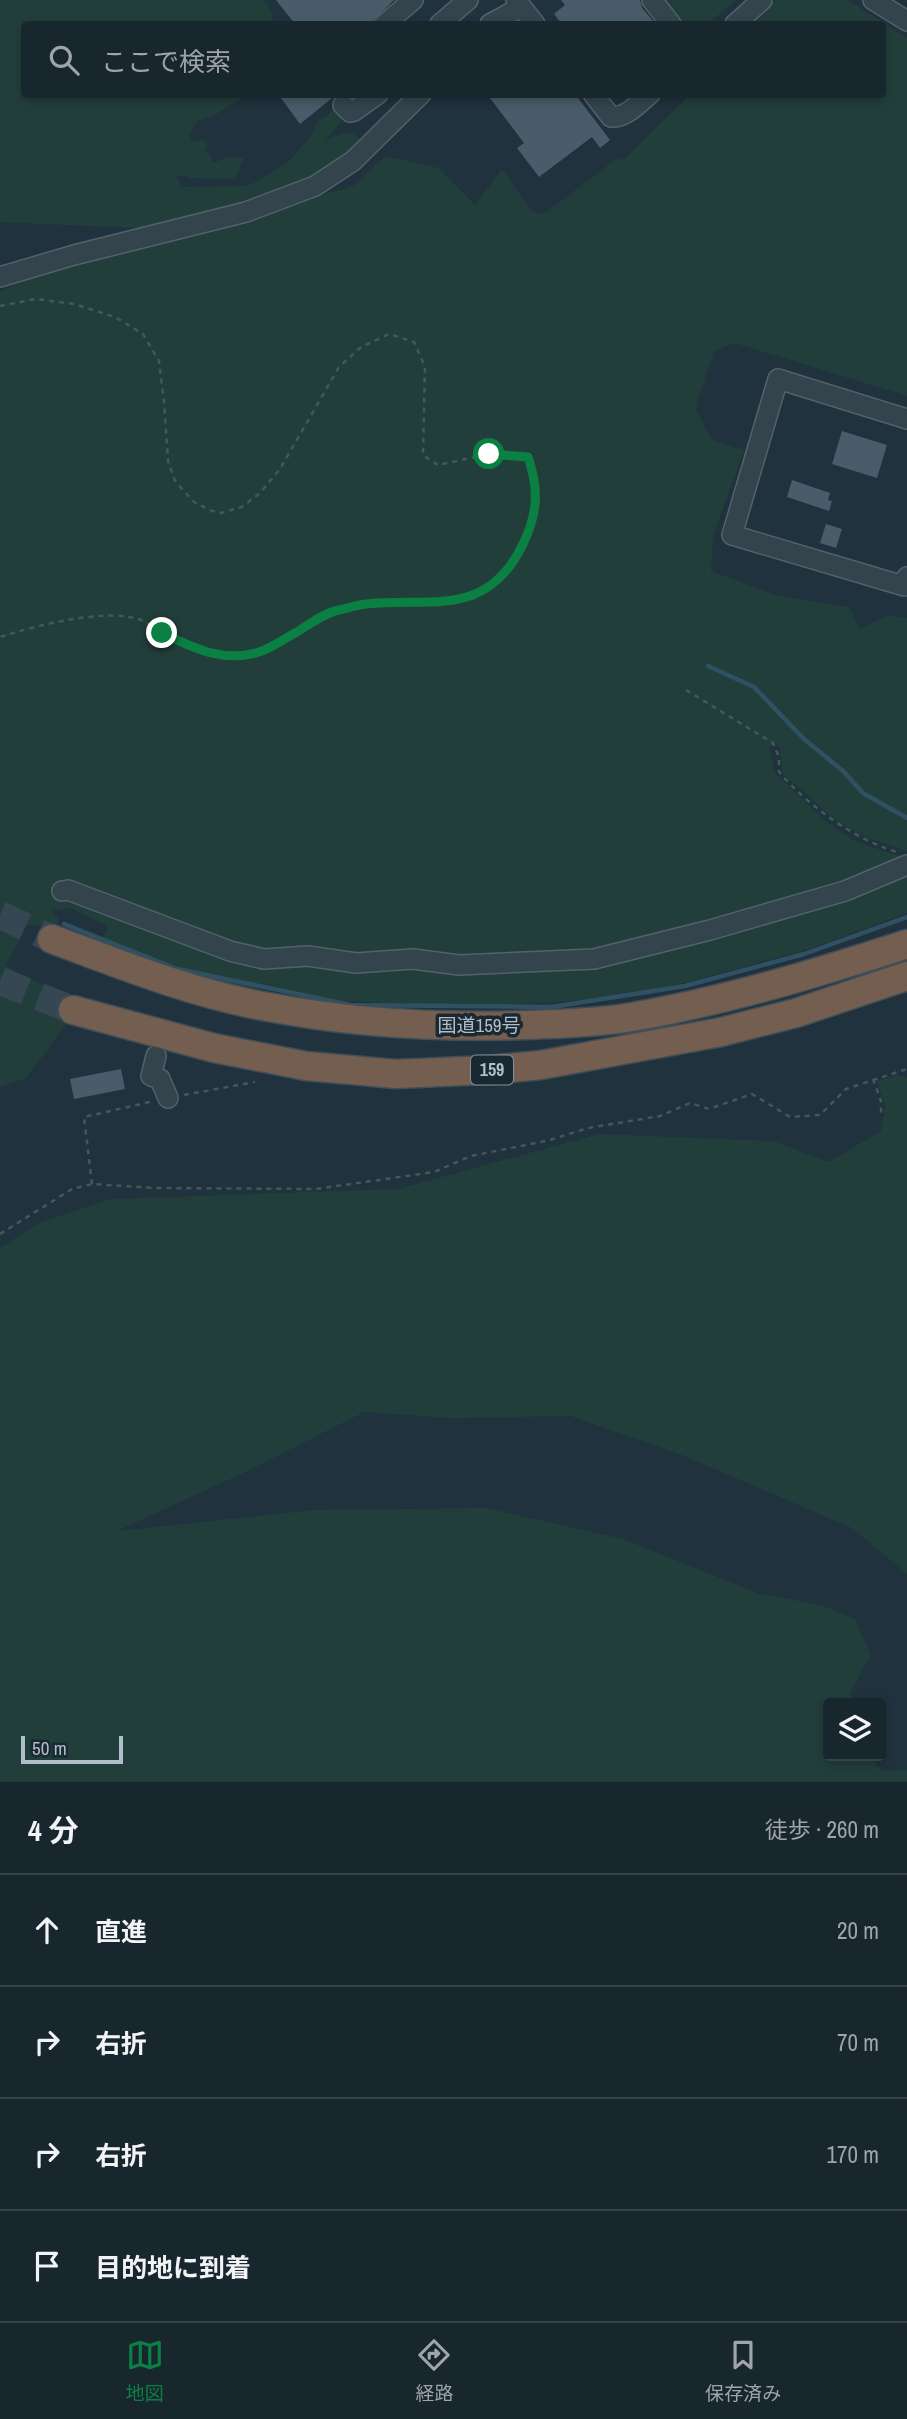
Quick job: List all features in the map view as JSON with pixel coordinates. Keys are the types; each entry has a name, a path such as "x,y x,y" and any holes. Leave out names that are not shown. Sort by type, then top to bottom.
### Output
{"highway":[{"path":"702,1003 907,929"},
{"name":"国道159号","path":"52,939 164,980 267,1007 412,1025 490,1027 624,1018 702,1003 854,962 907,944"},
{"name":"159","path":"73,1010 214,1048 306,1066 396,1074 488,1070 554,1063 721,1032 796,1013 907,978"}],"street":[{"path":"388,21 413,0"},
{"path":"444,21 468,0"},
{"path":"652,0 669,21"},
{"path":"738,21 762,0"},
{"path":"873,0 907,21"},
{"path":"494,21 518,3 533,21"},
{"path":"344,105 350,112 372,98"},
{"path":"0,277 74,255 246,212 315,187 353,161 417,98"},
{"path":"596,98 611,117 623,116 645,98"},
{"path":"907,419 778,379 732,535 904,586 907,577"},
{"path":"62,891 68,890 230,951 264,959 308,956 356,963 413,959 459,965 594,959 710,930 845,891 907,865"},
{"path":"156,1056 151,1076 160,1079 168,1098"}],"path":[{"path":"0,306 36,299 74,304 116,317 144,334 159,361 168,461 175,481 194,502 212,511 222,513 242,507 260,493 280,469 339,367 361,347 389,334 414,342 425,368 423,455 438,465 489,454 528,457 536,481 529,532 516,559 498,581 464,599 436,604 366,604 333,612 260,652 239,656 203,653 142,621 120,616 92,617 26,629 0,637"},
{"path":"685,690 772,743 779,757 779,772 844,828 876,845 907,855"},
{"path":"0,1234 72,1189 92,1184 156,1188 316,1189 433,1172 471,1156 550,1140 588,1128 660,1116 690,1103 709,1109 752,1094 790,1117 820,1115 846,1089 907,1069"},
{"path":"873,1079 881,1101 881,1113"},
{"path":"92,1184 84,1117 255,1082"}],"green space":[{"path":"0,0 263,0 272,11 272,21 21,21 21,98 243,98 218,113 197,121 190,135 192,142 203,139 207,145 204,151 209,153 213,163 228,157 244,158 235,179 191,178 181,175 176,177 182,187 243,186 254,183 287,163 310,137 318,121 333,109 342,121 324,141 348,133 362,141 348,157 306,184 157,229 0,222"},
{"path":"658,0 736,0 712,21 675,21"},
{"path":"776,0 848,0 881,21 750,21"},
{"path":"886,24 907,38 907,396 735,343 714,351 695,408 712,440 744,450 713,536 711,571 778,596 849,607 860,629 888,615 907,618 907,851 868,838 841,825 782,773 780,749 775,742 769,749 775,773 829,824 855,841 907,861 851,884 740,917 619,948 533,957 454,959 323,954 260,955 72,888 60,888 58,894 149,929 272,964 299,961 361,967 400,964 444,966 559,963 617,957 732,930 813,905 907,870 907,913 809,949 662,989 584,1000 472,1007 328,1000 228,984 101,941 107,930 105,925 71,908 52,911 59,919 56,926 27,925 5,966 82,1004 26,1078 0,1087 0,292 48,269 150,246 353,186 385,156 439,168 475,205 502,169 532,211 542,215 619,157 623,160 687,98 886,98"},
{"path":"895,1075 907,1077 907,1574 852,1528 682,1455 571,1416 453,1418 364,1412 239,1475 117,1531 315,1510 486,1508 623,1539 760,1594 821,1605 855,1619 871,1655 850,1692 851,1698 823,1698 823,1761 873,1761 883,1771 907,1770 907,1782 0,1782 0,1248 39,1223 111,1199 398,1189 599,1134 773,1141 829,1162 881,1131 885,1107 877,1081"}],"building":[{"path":"276,0 394,0 373,21 293,21"},
{"path":"561,0 640,0 642,8 653,21 560,21 554,14 565,5"},
{"path":"281,98 332,98 300,124"},
{"path":"490,98 578,98 610,140 600,148 592,137 539,177 517,148 524,143"},
{"path":"842,431 887,445 877,478 832,464"},
{"path":"792,480 830,493 828,500 832,501 829,511 787,497"},
{"path":"826,524 842,529 836,548 820,543"},
{"path":"121,1069 125,1089 74,1099 70,1079"}],"waterway":[{"path":"708,666 754,687 804,739 843,771 863,793 907,818"},
{"path":"64,924 177,969 351,1005 552,1007 685,986 804,954 907,917"}],"tunnel":[{"path":"0,915 52,939"},
{"path":"0,981 73,1010"}],"route":[{"path":"162,633 203,653 239,656 260,652 333,612 366,604 436,604 464,599 498,581 516,559 529,532 536,481 528,457 489,454"}]}
